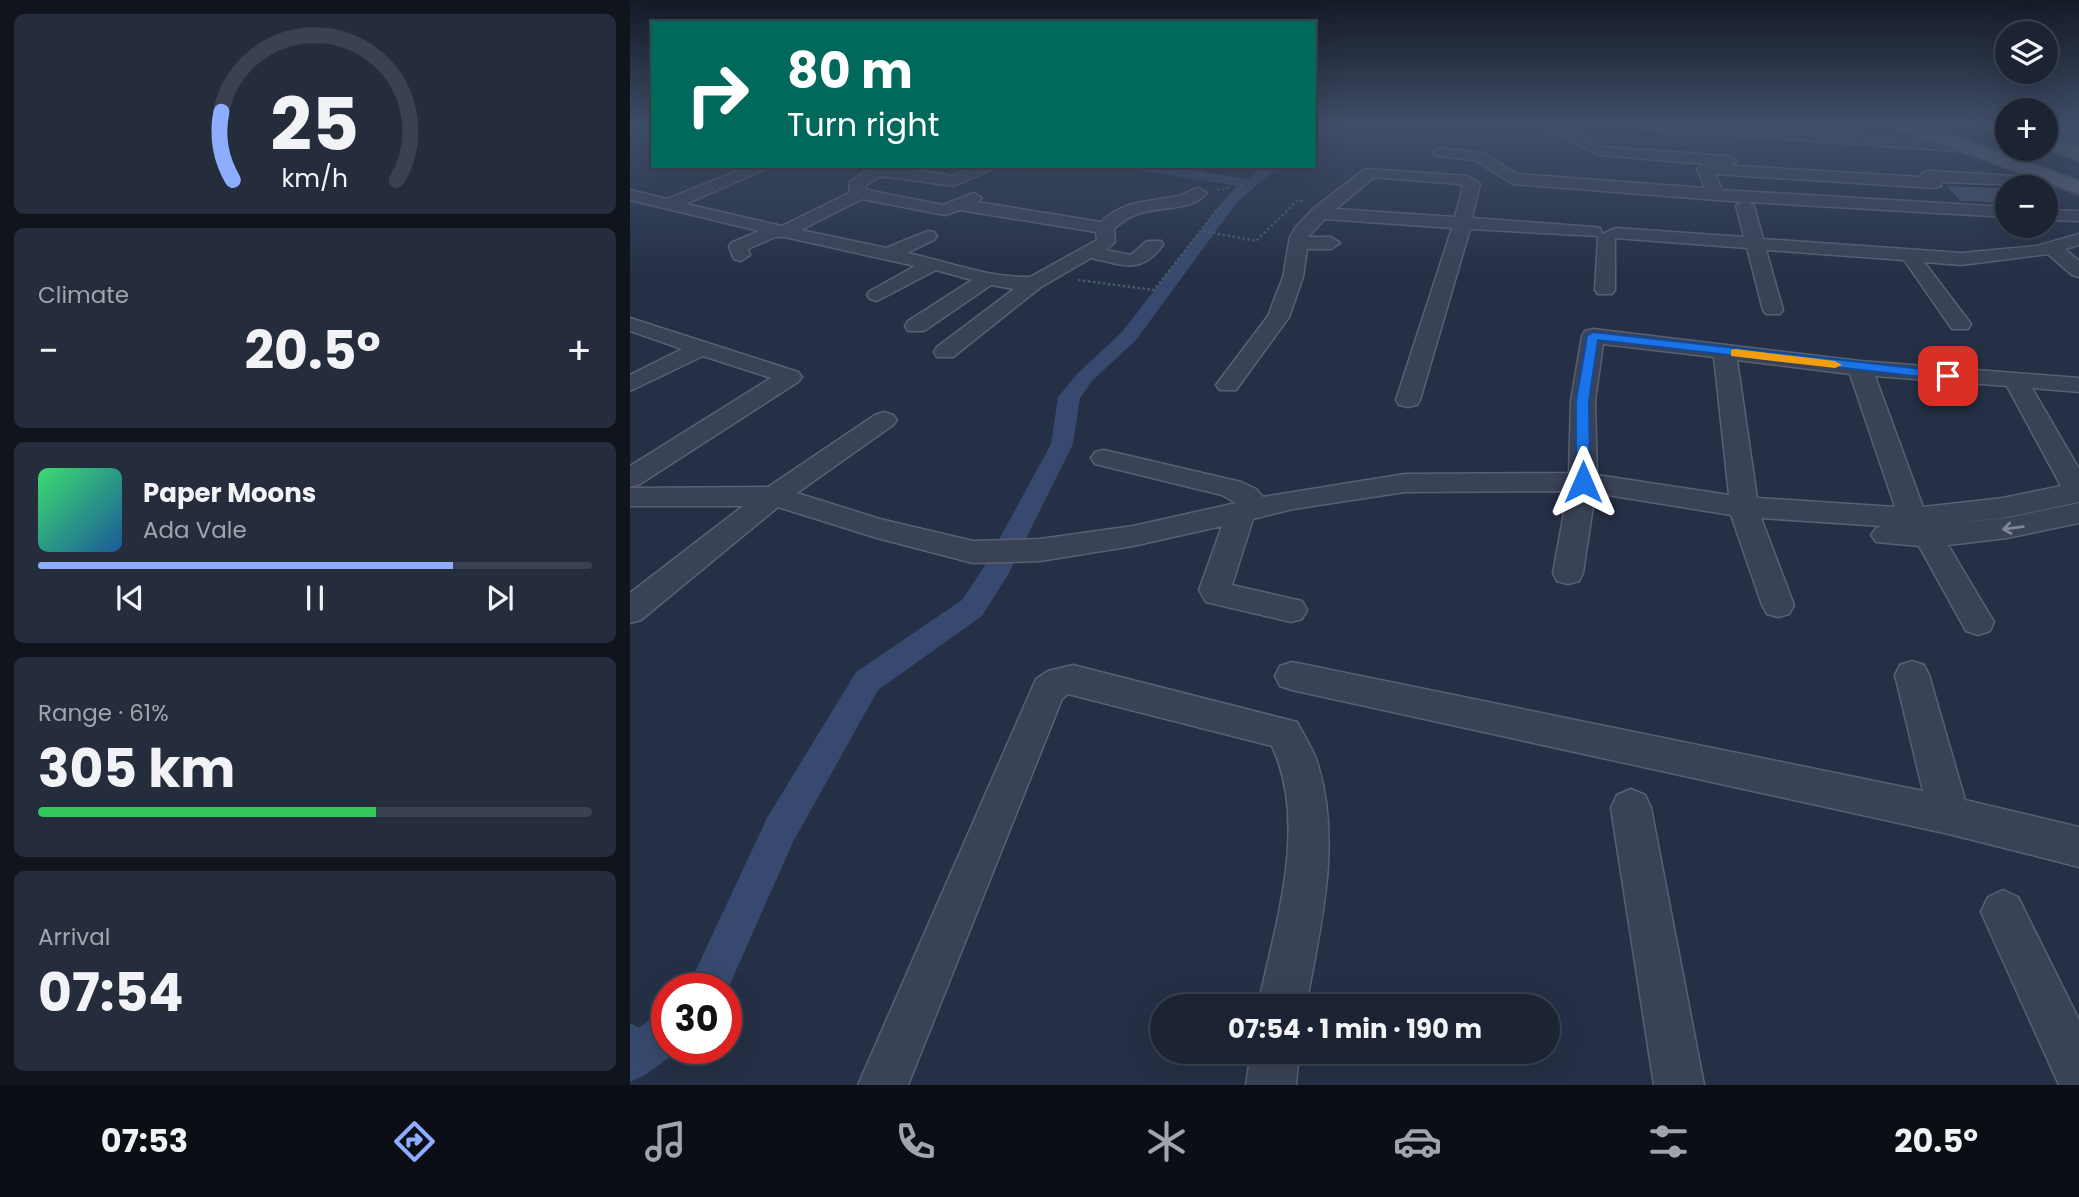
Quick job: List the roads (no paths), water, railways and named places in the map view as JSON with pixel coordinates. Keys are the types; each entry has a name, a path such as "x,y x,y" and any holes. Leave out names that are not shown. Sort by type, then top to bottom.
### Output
{"main road":[{"path":"2049,175 2075,184"}],"street":[{"path":"668,205 743,175"},
{"path":"861,200 856,186 873,175"},
{"path":"913,175 954,181 970,175"},
{"path":"1228,385 1278,317 1293,277 1318,234 1367,175"},
{"path":"1408,400 1440,304 1472,184 1468,181 1411,175"},
{"path":"1506,175 1513,179 1715,194 1743,201 1768,198 1995,211"},
{"path":"1707,175 1715,194"},
{"path":"1732,175 1743,201 1773,310"},
{"path":"1755,175 1768,198"},
{"path":"1791,175 1808,201"},
{"path":"1837,175 1846,203"},
{"path":"1871,175 1884,205"},
{"path":"1908,175 1924,208"},
{"path":"1923,175 1935,183 1928,176 1995,178"},
{"path":"1086,253 1085,241 1106,233 1116,215 1127,209 1170,203 1199,193"},
{"path":"630,195 783,233 888,254 987,278 1034,283"},
{"path":"741,255 738,247 783,233 861,200 938,209 968,201 1154,245 1137,260 1132,261 1086,253 1034,283 945,352"},
{"path":"2058,215 2079,216"},
{"path":"1605,221 1605,290"},
{"path":"1318,234 1462,223 1605,221 1754,244 1911,257 1990,257 2052,248 2079,239"},
{"path":"888,254 928,236"},
{"path":"2052,248 2079,271"},
{"path":"1911,257 1960,324"},
{"path":"877,296 933,264"},
{"path":"916,326 987,278"},
{"path":"630,324 790,377 630,478"},
{"path":"1568,573 1582,490 1583,401 1593,336 1860,368 2079,385"},
{"path":"630,384 701,348"},
{"path":"1725,352 1746,516 1777,605"},
{"path":"1860,368 1921,528 1978,622"},
{"path":"630,497 774,496 877,528 973,552 1040,550 1133,536 1293,500 1405,483 1490,481 1540,485 1746,516 1921,528 2026,527 2079,497 2016,382"},
{"path":"630,611 774,496 884,420"},
{"path":"1104,458 1231,488 1246,496 1249,510 1214,590 1217,594 1291,610"},
{"path":"1912,675 1949,814"},
{"path":"1292,676 1949,814 2079,847"},
{"path":"883,1085 1048,689 1060,681 1073,679 1284,733 1297,753 1310,809 1308,852 1284,994"},
{"path":"1631,808 1679,1085"},
{"path":"2003,912 2079,1073"},
{"path":"1271,1085 1274,1064"}],"waterway":[{"path":"1191,175 1250,184"},
{"path":"714,973 780,830 867,681 972,608 995,573 1062,444 1069,397 1085,377 1129,336 1233,198 1262,175"},
{"path":"630,1029 651,1040"},
{"path":"630,1060 651,1045"}]}
